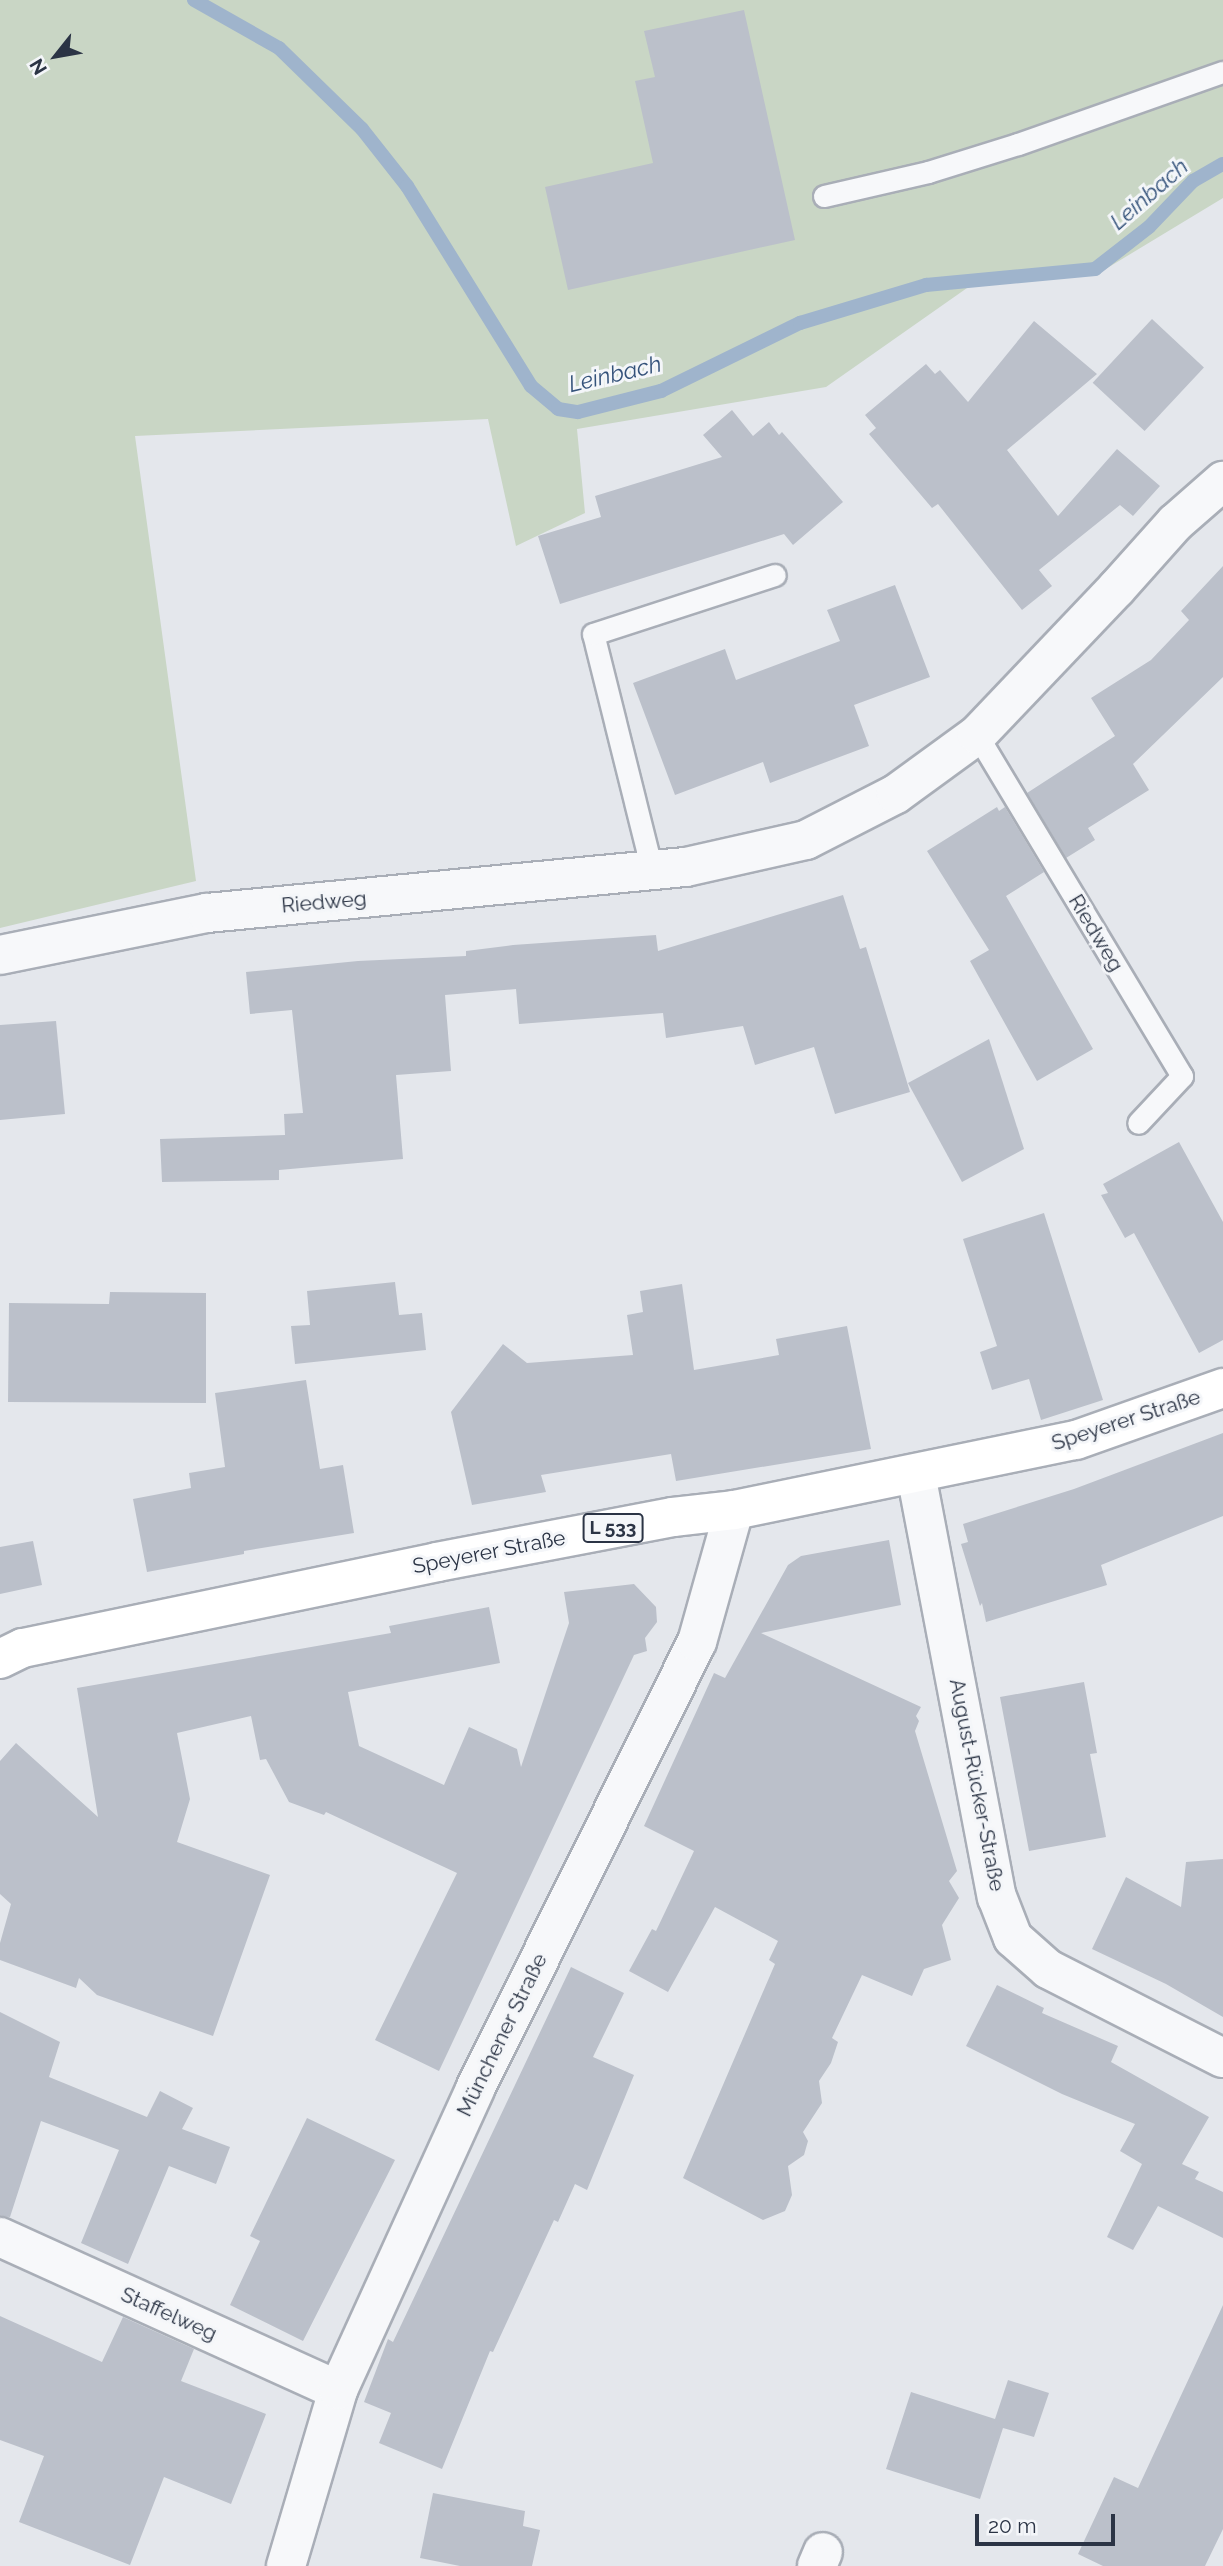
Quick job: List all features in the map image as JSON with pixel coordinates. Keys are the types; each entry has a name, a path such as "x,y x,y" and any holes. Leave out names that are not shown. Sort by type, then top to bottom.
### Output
{"main road":[{"name":"Speyerer Straße","path":"0,1659 23,1648 437,1562 673,1517 734,1510 1076,1440 1223,1388"}],"street":[{"name":"Riedweg","path":"0,955 207,914 685,867 806,840 895,794 977,735 1116,590 1175,523 1223,481"},
{"name":"August-Rücker-Straße","path":"916,1474 997,1897 1013,1938 1048,1969 1223,2058"},
{"name":"Münchener Straße","path":"286,2566 338,2390 475,2089 697,1642 734,1510"},
{"name":"Staffelweg","path":"0,2237 338,2390"}],"lane":[{"path":"824,196 928,172 1223,72"},
{"path":"652,870 593,634 775,575"},
{"name":"Riedweg","path":"977,735 1182,1076 1139,1123"}],"green space":[{"path":"0,0 1223,0 1223,198 1099,273 977,281 826,387 577,429 585,513 516,546 488,419 135,436 196,881 0,928"}],"building":[{"path":"744,10 795,240 568,290 545,187 653,163 635,81 655,77 644,31"},
{"path":"1152,319 1204,367 1145,431 1093,383"},
{"path":"1034,321 1097,374 1007,450 1058,516 1117,449 1160,486 1133,516 1120,505 1039,570 1052,586 1022,610 938,504 932,508 869,434 876,428 865,415 926,364 935,374 940,370 968,402"},
{"path":"732,410 753,436 769,422 779,435 782,432 843,502 793,545 784,534 560,604 538,536 601,517 595,496 722,457 703,435"},
{"path":"1223,566 1223,677 1133,764 1149,790 1088,828 1095,840 1066,858 1027,793 1115,736 1091,698 1151,660 1189,620 1181,611"},
{"path":"895,585 930,677 854,705 869,746 770,783 763,762 675,795 633,683 725,649 736,680 840,641 827,610"},
{"path":"997,807 999,811 1005,807 1044,872 1006,896 1093,1049 1037,1081 970,961 989,950 927,851"},
{"path":"843,895 860,949 866,947 910,1092 835,1114 814,1047 755,1065 743,1026 666,1038 663,1013 519,1024 516,989 445,995 451,1071 396,1075 403,1159 279,1170 279,1180 162,1182 160,1139 285,1135 284,1114 303,1113 292,1010 250,1014 246,972 358,961 466,956 466,951 513,945 656,935 658,951"},
{"path":"56,1021 65,1114 0,1120 0,1025"},
{"path":"989,1039 1024,1149 962,1182 908,1083"},
{"path":"1179,1142 1223,1222 1223,1340 1199,1353 1134,1233 1125,1238 1101,1195 1108,1193 1103,1184"},
{"path":"1044,1213 1103,1400 1041,1420 1029,1379 992,1390 980,1352 997,1346 963,1239"},
{"path":"395,1282 399,1315 422,1313 426,1350 295,1364 291,1326 310,1325 307,1291"},
{"path":"682,1284 694,1370 779,1355 776,1339 847,1326 871,1449 676,1481 671,1454 541,1475 546,1492 472,1505 451,1412 503,1344 527,1363 633,1355 627,1315 643,1312 640,1291"},
{"path":"110,1292 206,1293 206,1403 8,1402 9,1303 109,1304"},
{"path":"306,1380 320,1469 343,1465 354,1533 244,1551 244,1554 147,1572 133,1499 191,1488 189,1473 225,1467 215,1393"},
{"path":"1223,1433 1223,1516 1101,1565 1107,1585 986,1622 961,1544 968,1542 963,1524 1074,1489"},
{"path":"889,1540 901,1605 761,1633 921,1707 916,1716 919,1721 915,1731 957,1871 949,1881 959,1898 942,1925 951,1960 924,1969 912,1996 862,1975 832,2038 838,2042 831,2063 819,2081 822,2103 803,2132 808,2141 804,2155 788,2166 792,2195 785,2211 763,2220 683,2178 775,1964 769,1960 778,1941 715,1907 668,1992 629,1971 652,1929 656,1931 694,1851 644,1826 714,1673 725,1678 788,1565 801,1556"},
{"path":"33,1541 42,1585 0,1594 0,1547"},
{"path":"634,1584 656,1607 657,1622 645,1638 647,1651 634,1655 439,2071 375,2040 457,1873 326,1812 324,1815 289,1802 266,1759 260,1760 251,1716 177,1733 190,1799 177,1842 270,1875 213,2036 97,1995 79,1978 76,1988 0,1960 0,1943 11,1904 0,1894 0,1761 16,1743 98,1817 77,1688 391,1633 389,1626 489,1607 500,1663 348,1692 359,1746 444,1785 469,1727 517,1749 521,1767 569,1623 564,1592"},
{"path":"1084,1682 1097,1753 1090,1754 1106,1837 1029,1851 1000,1697"},
{"path":"1223,1859 1223,2017 1166,1984 1092,1949 1126,1877 1181,1907 1186,1862"},
{"path":"571,1967 624,1993 593,2057 634,2075 587,2190 575,2184 558,2222 554,2220 493,2352 490,2351 442,2469 379,2443 391,2413 364,2402 388,2339 393,2342"},
{"path":"997,1985 1044,2008 1042,2013 1118,2046 1111,2062 1209,2117 1182,2164 1199,2172 1195,2179 1223,2192 1223,2238 1158,2206 1133,2250 1107,2237 1142,2164 1120,2151 1135,2124 1062,2094 966,2046"},
{"path":"0,2012 60,2042 49,2077 147,2117 160,2091 193,2108 182,2129 230,2147 216,2184 169,2166 128,2264 81,2243 119,2150 41,2121 10,2217 0,2216"},
{"path":"307,2118 395,2160 303,2341 230,2305 260,2241 250,2236"},
{"path":"1223,2305 1223,2529 1205,2566 1103,2566 1078,2554 1114,2477 1138,2488"},
{"path":"0,2316 102,2362 123,2317 194,2349 181,2381 266,2414 231,2504 164,2477 130,2565 19,2522 44,2456 0,2440"},
{"path":"1008,2380 1049,2393 1034,2437 1003,2428 980,2499 886,2469 911,2392 995,2419"},
{"path":"433,2493 525,2511 523,2526 540,2530 532,2566 460,2566 420,2558"}],"waterway":[{"name":"Leinbach","path":"194,0 279,48 362,129 407,186 531,386 558,409 578,412 661,391 800,323 926,285 1095,269 1149,227 1193,181 1223,164"}]}
